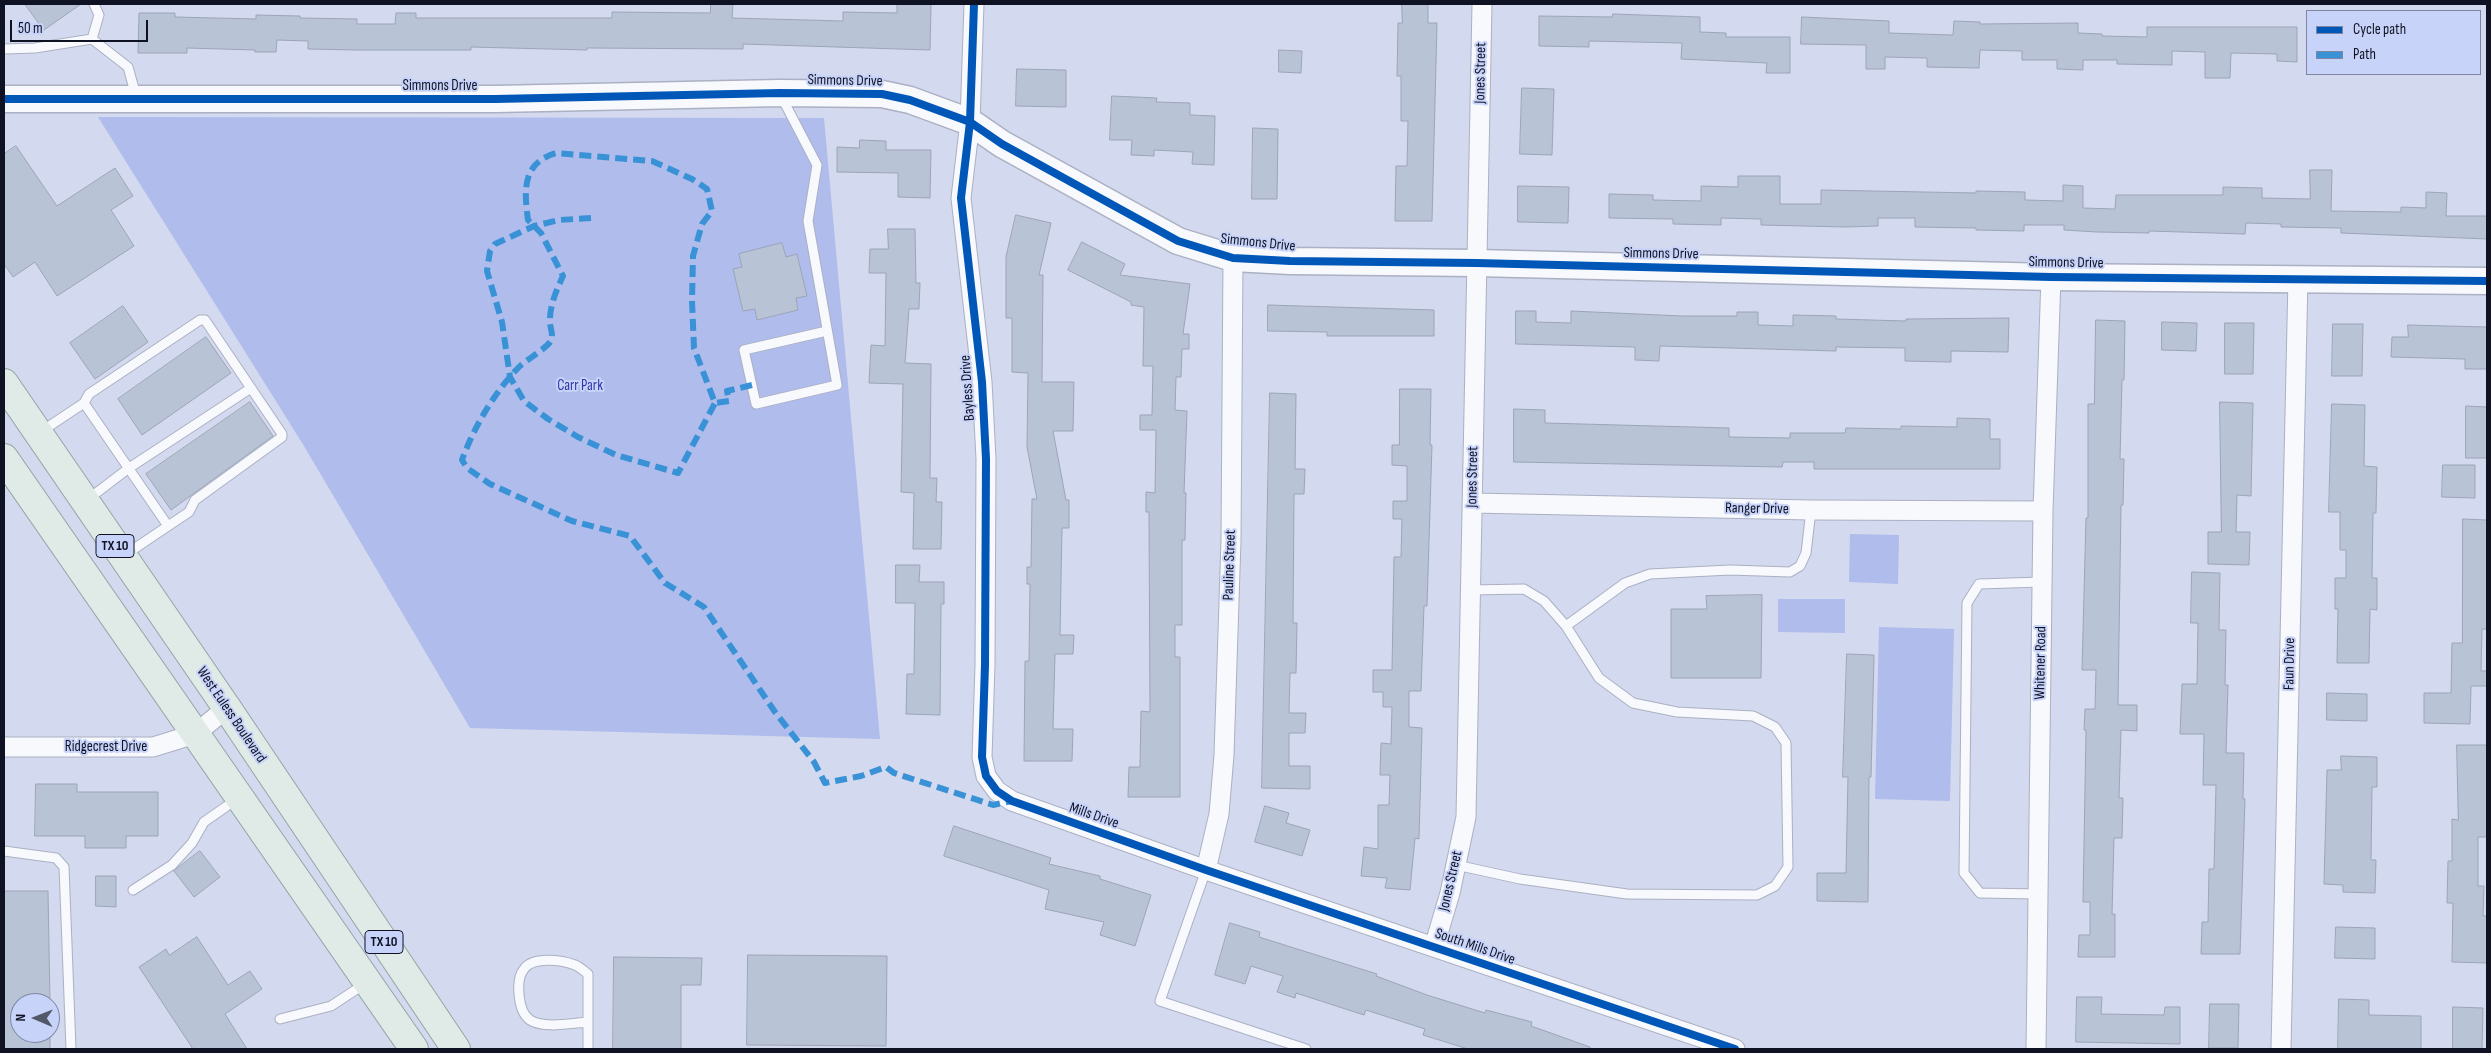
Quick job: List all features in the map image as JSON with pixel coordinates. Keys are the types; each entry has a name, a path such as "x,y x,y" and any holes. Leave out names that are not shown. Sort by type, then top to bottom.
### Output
{"main road":[{"name":"West Euless Boulevard","path":"4,383 227,708 456,1049"},
{"name":"TX 10","path":"10,472 414,1049"}],"street":[{"name":"Bayless Drive","path":"974,4 970,122 961,198 982,382 984,430 985,665 982,757 984,771"},
{"name":"Jones Street","path":"1434,947 1456,864 1466,817 1482,4"},
{"name":"Simmons Drive","path":"4,99 495,99 780,93 882,94 910,100 970,122 1002,144 1178,241 1233,258 1290,261 1476,263 2051,277 2487,281"},
{"name":"Pauline Street","path":"1206,870 1219,814 1224,755 1231,540 1233,258"},
{"name":"Whitener Road","path":"2036,1049 2043,511 2051,277"},
{"name":"Faun Drive","path":"2281,1049 2298,278"},
{"name":"Ranger Drive","path":"1472,503 1811,510 2043,511"},
{"name":"Ridgecrest Drive","path":"4,747 154,747 195,734 227,708"},
{"name":"Mills Drive","path":"984,771 997,791 1012,802 1206,870"},
{"name":"South Mills Drive","path":"1206,870 1735,1049"}],"lane":[{"path":"92,39 99,15 94,4"},
{"path":"4,49 35,48 92,39 128,67 137,99"},
{"path":"780,93 816,165 808,221 838,386 756,404 744,350 827,330"},
{"path":"38,434 84,403 89,394 203,319 251,388 282,434 281,440 195,500 189,512 123,557"},
{"path":"85,502 129,468 251,388"},
{"path":"84,403 168,526"},
{"path":"1566,626 1625,583 1650,574 1730,570 1790,572 1800,566 1806,553 1811,510"},
{"path":"2038,894 1980,893 1964,873 1967,603 1979,584 2042,582"},
{"path":"1456,864 1520,879 1626,894 1757,895 1775,886 1788,867 1786,743 1776,727 1753,716 1677,712 1633,703 1599,678 1566,626 1544,601 1524,590 1471,590"},
{"path":"133,890 172,865 192,843 204,822 239,797"},
{"path":"4,851 56,858 64,867 71,1049"},
{"path":"1206,870 1160,1001 1306,1049"},
{"path":"588,1022 543,1024 530,1020 524,1014 521,1006 519,983 523,970 533,962 559,961 577,965 588,974 588,1022 588,1049"},
{"path":"280,1019 331,1006 367,982"}],"green space":[{"name":"Carr Park","path":"98,117 824,118 880,739 470,728 304,446"},
{"path":"1850,534 1899,535 1898,584 1849,582"},
{"path":"1778,599 1845,599 1845,633 1778,632"},
{"path":"1879,627 1954,629 1950,801 1875,799"}],"building":[{"path":"25,4 81,4 44,30"},
{"path":"711,4 733,4 732,18 843,21 843,12 897,13 897,4 931,4 930,50 743,44 743,49 587,48 587,50 471,47 471,50 356,50 308,49 308,41 277,40 276,52 187,48 187,53 138,53 139,13 175,13 175,17 256,19 256,15 300,16 300,18 357,19 357,24 395,24 396,13 416,13 416,18 612,18 612,12 710,13"},
{"path":"1402,4 1428,4 1428,23 1437,23 1432,221 1395,221 1396,166 1407,166 1408,121 1401,121 1401,76 1397,76 1398,23 1402,23"},
{"path":"1613,14 1700,17 1700,32 1726,33 1726,37 1790,37 1790,73 1766,73 1767,63 1681,59 1682,43 1589,41 1589,47 1539,46 1539,16 1612,17"},
{"path":"1802,17 1889,21 1889,33 1953,35 1954,21 1980,22 1980,24 2078,23 2078,33 2102,34 2102,36 2147,37 2147,27 2297,27 2297,62 2277,61 2277,54 2231,53 2230,78 2205,78 2205,52 2172,51 2172,65 2117,64 2117,60 2083,60 2083,70 2057,69 2057,60 2022,60 2022,51 1980,50 1979,68 1927,67 1927,58 1885,57 1885,69 1866,69 1866,45 1801,44"},
{"path":"1279,50 1302,51 1301,73 1279,72"},
{"path":"1017,69 1066,70 1066,107 1016,106"},
{"path":"1522,88 1554,89 1552,155 1520,154"},
{"path":"1112,96 1157,98 1156,102 1190,103 1190,115 1215,116 1214,165 1192,164 1193,152 1154,150 1154,156 1131,155 1132,140 1110,140"},
{"path":"1253,128 1278,129 1277,199 1252,199"},
{"path":"860,140 886,141 886,150 931,150 930,198 898,197 898,173 837,172 837,147 859,148"},
{"path":"16,146 57,206 115,168 133,196 111,210 134,246 57,296 35,262 13,277 4,264 4,154"},
{"path":"2310,170 2332,170 2331,211 2401,212 2401,207 2426,208 2426,192 2447,193 2446,216 2487,216 2487,239 2341,233 2341,228 2281,227 2281,224 2246,223 2245,234 2149,231 2149,233 2097,232 2064,230 2064,225 2024,225 2024,231 1976,230 1976,228 1915,227 1915,218 1878,218 1878,226 1846,227 1761,225 1761,219 1721,218 1721,225 1673,224 1673,219 1609,218 1609,194 1653,195 1653,200 1701,201 1701,186 1738,187 1738,176 1780,176 1780,204 1821,204 1821,190 2025,192 2025,200 2063,201 2063,185 2083,186 2083,208 2115,209 2116,195 2223,195 2223,187 2262,188 2262,198 2310,199"},
{"path":"1518,186 1569,187 1568,223 1518,222"},
{"path":"1016,215 1051,223 1039,275 1043,275 1042,382 1074,382 1073,431 1053,431 1066,500 1069,500 1069,528 1062,528 1060,635 1074,635 1073,654 1055,654 1053,729 1073,729 1072,761 1024,761 1025,661 1029,661 1030,584 1027,584 1027,567 1031,567 1032,499 1037,499 1027,447 1028,373 1012,372 1012,318 1006,318 1006,257"},
{"path":"888,229 915,229 916,283 920,283 919,309 909,309 905,363 931,364 930,478 937,478 936,502 942,502 941,549 913,549 914,493 901,492 903,384 869,383 871,345 885,346 886,273 869,273 870,249 888,249"},
{"path":"1082,242 1125,264 1120,275 1190,284 1183,334 1189,334 1189,349 1182,349 1181,377 1176,377 1175,410 1187,411 1184,493 1186,493 1185,540 1182,540 1182,625 1175,625 1175,657 1180,657 1180,797 1128,797 1129,767 1140,767 1141,711 1150,712 1149,512 1146,512 1146,492 1155,493 1156,430 1140,430 1140,415 1152,415 1153,366 1143,366 1144,307 1131,305 1131,302 1068,270"},
{"path":"782,243 786,257 797,254 807,296 796,298 798,310 757,320 755,309 743,311 733,269 742,267 739,254"},
{"path":"1268,305 1434,310 1434,336 1327,336 1327,332 1268,331"},
{"path":"123,306 148,342 95,379 70,343"},
{"path":"1516,311 1536,311 1536,322 1571,323 1571,311 1682,316 1737,316 1737,312 1758,312 1758,325 1793,326 1793,315 1836,316 1836,319 1906,321 1906,319 2009,318 2008,352 1951,351 1951,362 1905,361 1905,348 1836,347 1836,351 1660,346 1659,361 1635,360 1635,347 1516,344"},
{"path":"2096,320 2125,321 2120,459 2124,459 2123,505 2121,505 2118,705 2137,705 2137,731 2121,730 2119,798 2123,798 2122,838 2114,838 2112,914 2115,914 2115,957 2078,957 2079,935 2090,935 2090,902 2083,902 2086,730 2084,730 2085,709 2095,709 2096,670 2082,670 2086,518 2088,518 2088,404 2094,404"},
{"path":"2162,322 2197,323 2196,351 2162,350"},
{"path":"2225,323 2254,323 2253,374 2225,374"},
{"path":"2333,324 2363,324 2362,376 2332,376"},
{"path":"2408,325 2487,327 2487,369 2465,369 2465,359 2391,357 2392,337 2408,337"},
{"path":"206,337 231,373 142,435 118,399"},
{"path":"1400,389 1431,389 1430,445 1432,445 1427,606 1424,606 1421,691 1409,691 1409,727 1422,728 1419,839 1415,838 1410,890 1385,888 1387,878 1361,876 1364,847 1378,849 1378,805 1389,805 1390,775 1380,775 1381,743 1391,744 1392,707 1383,707 1383,692 1373,692 1373,670 1392,670 1394,557 1401,557 1402,519 1393,519 1393,501 1407,501 1407,466 1392,465 1392,445 1399,445"},
{"path":"1270,393 1296,394 1295,469 1305,469 1304,494 1294,494 1293,623 1297,623 1296,673 1290,673 1289,713 1306,713 1305,733 1289,733 1289,766 1310,766 1310,789 1262,788"},
{"path":"250,402 273,436 171,510 146,474"},
{"path":"2220,402 2253,403 2251,496 2237,495 2236,532 2250,532 2249,565 2208,564 2208,532 2221,532"},
{"path":"2332,404 2365,405 2364,466 2377,467 2376,513 2373,513 2372,578 2377,578 2377,610 2370,609 2369,663 2337,663 2338,609 2335,609 2335,578 2346,578 2346,550 2340,550 2340,512 2329,512"},
{"path":"2466,406 2487,407 2487,458 2466,458"},
{"path":"1514,409 1545,410 1545,423 1729,428 1729,437 1790,438 1790,433 1845,433 1846,428 1901,429 1901,426 1957,427 1957,418 1990,419 1990,439 2000,439 2000,469 1814,469 1814,462 1783,462 1782,467 1514,462"},
{"path":"2443,465 2475,465 2475,498 2442,497"},
{"path":"2463,519 2487,520 2487,629 2482,629 2481,671 2487,671 2487,686 2471,686 2470,724 2424,723 2424,693 2451,693 2452,643 2462,643"},
{"path":"896,565 920,565 919,582 944,582 944,604 941,604 940,715 906,714 907,674 914,674 915,603 896,603"},
{"path":"2192,572 2220,573 2219,630 2226,630 2225,685 2228,685 2226,753 2244,753 2243,799 2245,799 2240,954 2201,954 2202,922 2208,922 2209,869 2214,869 2216,785 2203,785 2204,734 2180,734 2182,684 2197,684 2198,623 2191,623"},
{"path":"1762,595 1761,678 1671,678 1671,609 1707,609 1706,596"},
{"path":"1847,654 1874,655 1871,777 1869,777 1868,902 1817,901 1817,873 1846,873 1848,777 1843,777"},
{"path":"2327,693 2367,694 2367,721 2327,720"},
{"path":"2457,745 2487,745 2487,837 2478,837 2478,886 2484,886 2483,916 2487,916 2487,963 2452,962 2453,903 2447,903 2448,861 2452,861 2452,819 2458,820"},
{"path":"2341,756 2377,757 2377,787 2372,787 2371,860 2376,860 2375,893 2343,892 2343,885 2324,884 2327,770 2341,770"},
{"path":"36,784 77,784 77,792 158,792 158,836 126,836 126,848 85,848 85,836 35,836"},
{"path":"1265,806 1289,813 1286,823 1310,830 1302,856 1255,842"},
{"path":"954,826 1051,858 1049,864 1100,876 1100,879 1151,895 1135,946 1100,935 1104,922 1045,909 1049,890 944,856"},
{"path":"200,851 220,877 194,897 174,871"},
{"path":"96,876 116,876 116,907 96,906"},
{"path":"4,891 48,891 50,993 10,993 10,1043 50,1043 50,1049 4,1049"},
{"path":"1230,923 1260,932 1259,937 1377,974 1376,976 1427,995 1485,1013 1486,1010 1532,1022 1531,1026 1590,1047 1590,1049 1468,1049 1423,1035 1425,1029 1366,1010 1364,1015 1296,993 1295,998 1277,992 1283,976 1251,966 1245,984 1215,975"},
{"path":"2336,927 2375,928 2375,959 2335,958"},
{"path":"197,937 228,985 250,971 262,989 225,1014 247,1049 193,1049 139,967 166,949 169,955"},
{"path":"748,955 887,956 886,1046 747,1045"},
{"path":"614,957 702,958 701,985 681,985 681,1049 613,1049"},
{"path":"2077,997 2102,997 2101,1014 2164,1015 2165,1007 2180,1007 2180,1044 2076,1042"},
{"path":"2339,999 2369,1000 2369,1015 2421,1016 2421,1049 2338,1049"},
{"path":"2210,1004 2239,1004 2238,1048 2209,1048"},
{"path":"2453,1007 2483,1008 2482,1049 2453,1049"}],"marked path":[{"path":"752,385 727,391 729,401 715,403 694,348 693,256 702,224 712,211 707,189 692,179 652,161 556,153 537,163 531,171 526,188 528,220 541,233 563,276 552,305 550,324 552,338 545,347 520,366 494,398 479,422 462,460 467,468 490,484 572,521 630,536 665,583 704,607 775,712 814,762 825,783 861,776 886,767 894,773 993,805 1012,801"},
{"path":"591,218 559,220 534,226 495,244 490,251 487,271 502,322 510,377 524,401 548,419 578,437 616,455 678,473 715,403"}],"cycle path":[{"path":"974,4 970,122 961,198 982,382 986,459 985,665 982,757 986,776 997,791 1012,801 1206,870 1735,1049"},
{"path":"4,99 495,99 780,93 882,94 910,100 970,122 1002,144 1178,241 1233,258 1290,261 1476,263 2051,277 2487,281"}]}
